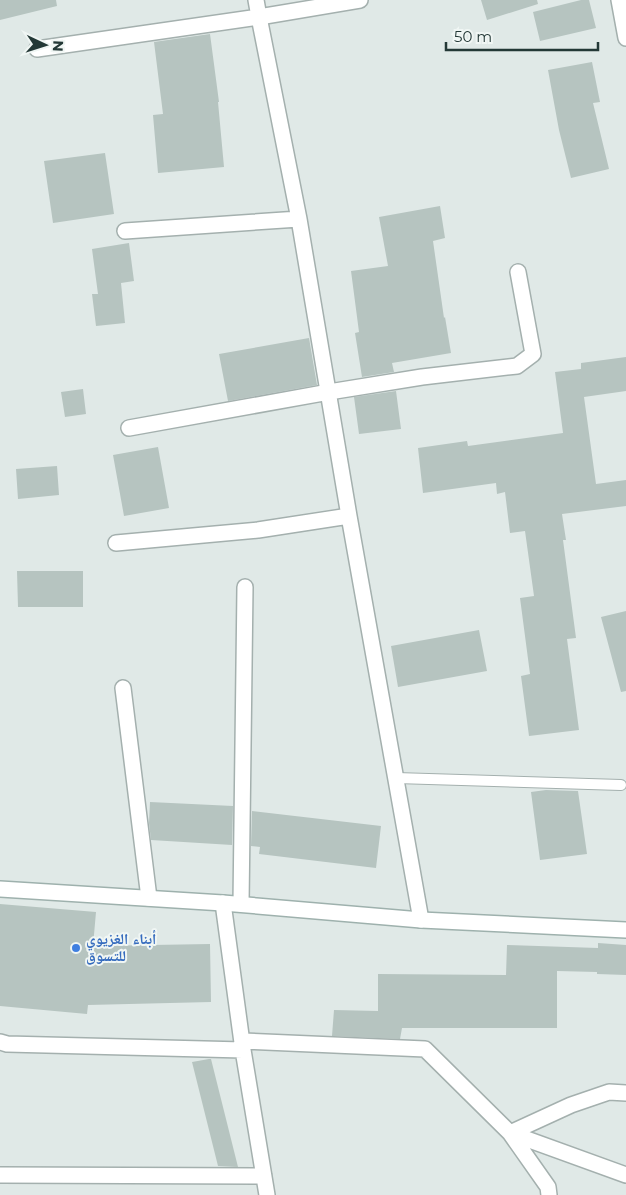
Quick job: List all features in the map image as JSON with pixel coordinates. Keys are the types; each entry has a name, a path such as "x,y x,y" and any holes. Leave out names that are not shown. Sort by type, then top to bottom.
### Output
{"street":[{"path":"256,0 299,220 349,516 421,920"},
{"path":"37,49 259,17 360,0"},
{"path":"619,0 626,38"},
{"path":"125,231 299,220"},
{"path":"129,428 422,377 517,366 533,354 518,272"},
{"path":"116,543 258,530 349,516"},
{"path":"241,904 245,586"},
{"path":"123,688 149,898"},
{"path":"0,889 241,904 421,920 626,930"},
{"path":"222,903 267,1195"},
{"path":"0,1042 7,1044 243,1045 425,1049 510,1133 548,1187 549,1195"},
{"path":"510,1133 571,1105 609,1092 626,1093"},
{"path":"510,1133 626,1176"},
{"path":"0,1175 264,1176"}],"lane":[{"path":"396,778 622,785"}],"building":[{"path":"0,0 56,0 57,6 0,20"},
{"path":"481,0 537,0 538,4 487,20"},
{"path":"581,0 589,0 596,28 540,41 533,12"},
{"path":"210,34 219,102 224,167 158,173 153,115 163,114 154,42"},
{"path":"592,62 600,102 593,103 609,169 571,178 559,130 548,70"},
{"path":"105,153 114,214 53,223 44,161"},
{"path":"440,206 445,238 433,241 451,353 392,363 394,372 362,377 355,333 359,332 351,271 388,266 379,217"},
{"path":"129,243 134,281 121,283 125,323 96,326 92,294 98,294 92,249"},
{"path":"309,338 317,385 228,401 219,354"},
{"path":"626,357 626,391 584,397 596,484 626,480 626,506 562,514 566,540 563,540 576,638 567,639 579,730 529,736 521,676 530,674 520,598 534,596 525,531 510,533 505,492 497,494 496,483 423,493 418,448 467,441 468,446 563,433 555,372 581,369 581,363"},
{"path":"83,389 86,414 65,417 61,392"},
{"path":"396,391 401,429 359,434 354,397"},
{"path":"158,447 169,508 124,516 113,455"},
{"path":"57,466 59,495 18,499 16,469"},
{"path":"17,571 83,571 83,607 18,607"},
{"path":"626,611 626,691 621,692 601,617"},
{"path":"479,630 487,671 398,687 391,646"},
{"path":"546,790 578,791 587,854 540,860 531,792"},
{"path":"150,802 233,806 232,845 151,840 149,823"},
{"path":"252,811 381,826 376,868 259,854 260,847 251,846"},
{"path":"0,904 96,912 93,946 210,944 211,1002 88,1005 87,1014 0,1006"},
{"path":"598,943 626,945 626,975 557,971 557,1028 402,1028 400,1039 332,1036 334,1010 378,1011 378,974 506,975 507,945 598,948"},
{"path":"211,1059 238,1167 218,1166 192,1062"}],"place":[{"name":"أبناء الغزيوي للتسوق","path":"76,948"}]}
